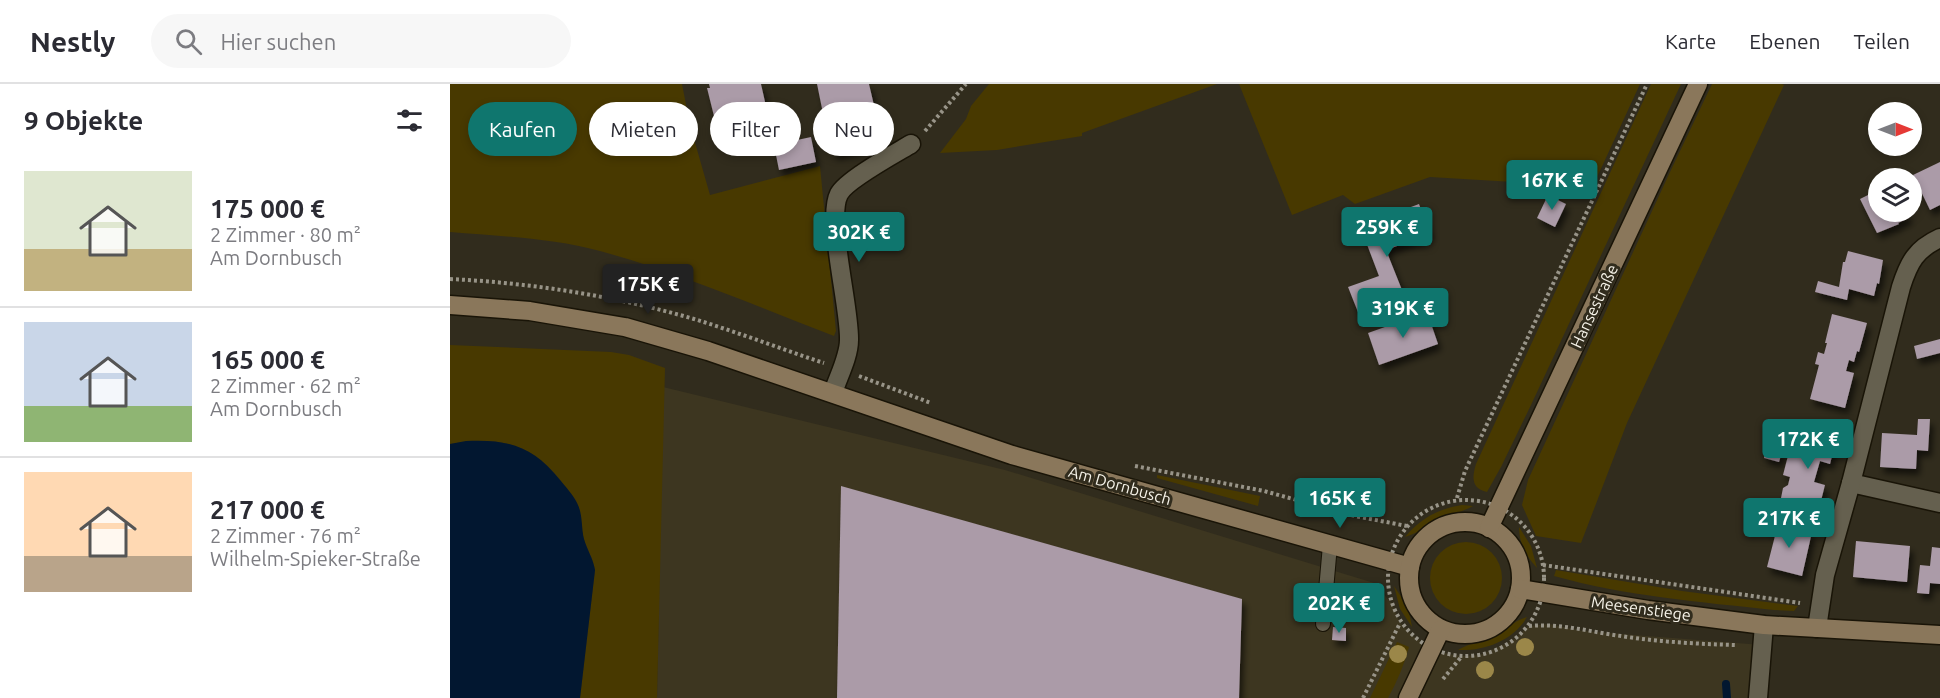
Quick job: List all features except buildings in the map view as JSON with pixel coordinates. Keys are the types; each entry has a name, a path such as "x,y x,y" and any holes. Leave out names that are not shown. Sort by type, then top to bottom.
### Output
{"street":[{"name":"Hansestraße","path":"1489,528 1698,84"},
{"path":"833,393 849,343 836,224 836,203 840,192 850,183 911,144"},
{"path":"1817,628 1825,574 1851,483 1906,268 1918,251 1940,238"},
{"name":"Am Dornbusch","path":"450,305 530,311 625,327 708,351 1012,455 1410,567"},
{"path":"1851,483 1940,503"},
{"path":"1469,523 1489,528 1503,537 1519,563 1520,589 1513,606 1502,620 1488,629 1472,634 1456,634 1441,629 1419,610 1412,597 1409,583 1414,554 1422,542 1447,525 1469,523"},
{"name":"Meesenstiege","path":"1520,589 1625,607 1764,626 1940,635"},
{"path":"1758,698 1764,626"},
{"path":"1408,698 1441,629"}],"lane":[{"path":"1323,624 1330,545"}],"path":[{"path":"911,144 966,84"},
{"path":"1133,465 1264,491 1355,516 1407,526 1429,510 1457,498 1465,471 1647,84"},
{"path":"1543,565 1820,606"},
{"path":"1363,698 1400,623"},
{"path":"1529,626 1549,624 1652,641 1761,645"},
{"path":"1440,684 1462,656"}],"shaded area":[{"path":"450,84 682,84 686,102 589,102 589,156 698,156 698,153 710,195 820,166 836,331 834,336 689,280 600,251 544,240 450,232"},
{"path":"989,84 1217,84 1082,133 1082,136 997,150 940,153 966,119 971,106"},
{"path":"1239,84 1640,84 1587,199 1581,186 1430,177 1355,204 1343,195 1292,215"},
{"path":"1651,84 1681,84 1501,467 1487,492 1482,490 1474,482 1476,464"},
{"path":"1712,84 1784,85 1627,423 1581,543 1536,536 1522,505 1528,480"},
{"path":"450,345 611,352 629,355 665,368 657,698 580,698 595,570 584,540 577,503 549,468 525,450 498,442 450,444"},
{"path":"663,387 1005,470 1374,583 1392,604 1400,623 1413,636 1431,648 1448,654 1480,655 1512,641 1529,626 1549,624 1583,631 1762,645 1758,698 657,698"},
{"path":"1157,475 1260,496 1258,506 1157,478"},
{"path":"1462,505 1473,506 1405,537 1430,515"},
{"path":"1519,527 1531,546 1537,568 1524,549"},
{"path":"1473,542 1492,552 1500,564 1502,578 1500,592 1492,604 1480,612 1459,614 1440,604 1432,592 1430,571 1440,552 1452,544"},
{"path":"1556,570 1682,591 1798,606 1794,611 1774,610 1608,589 1554,576"},
{"path":"1394,586 1408,607 1412,627 1400,609"},
{"path":"1527,617 1514,632 1497,643 1478,649 1458,650 1489,638"},
{"path":"1397,642 1409,647 1394,686 1388,698 1370,698"}],"water":[{"path":"466,441 507,443 529,452 550,468 579,507 584,539 595,570 580,698 450,698 450,444"}],"waterway":[{"path":"1726,684 1727,698"}]}
